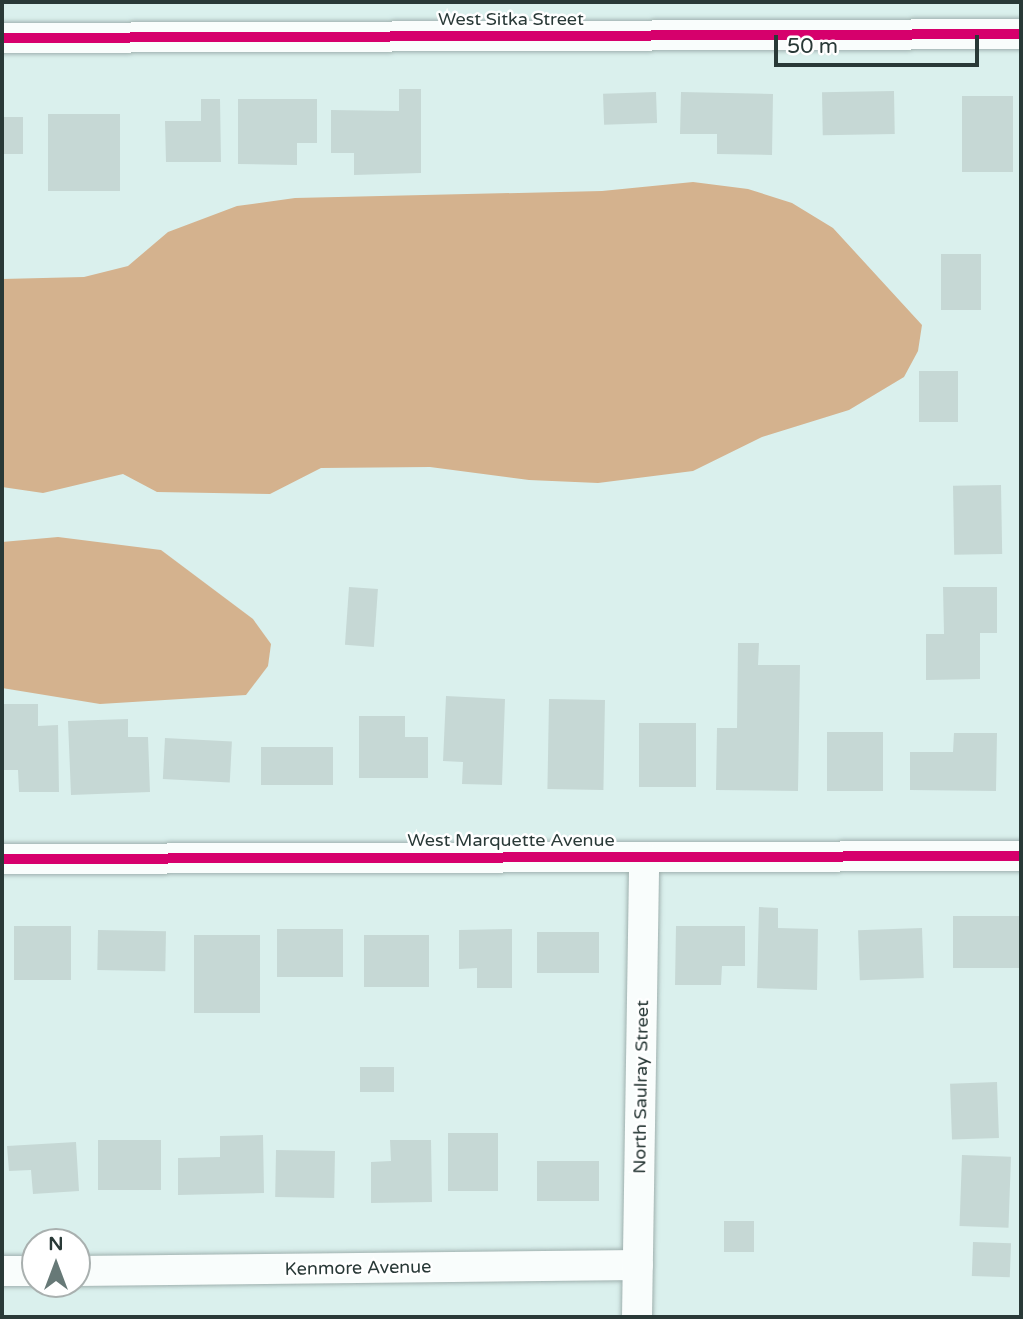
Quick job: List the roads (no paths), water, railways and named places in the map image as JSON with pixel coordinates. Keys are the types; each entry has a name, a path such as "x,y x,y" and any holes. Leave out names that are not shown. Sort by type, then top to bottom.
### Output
{"street":[{"name":"West Sitka Street","path":"2,38 1021,34"},
{"name":"West Marquette Avenue","path":"2,859 1021,856"},
{"name":"North Saulray Street","path":"637,1317 644,858"},
{"name":"Kenmore Avenue","path":"91,1271 638,1265"},
{"path":"2,1271 21,1271"}]}
